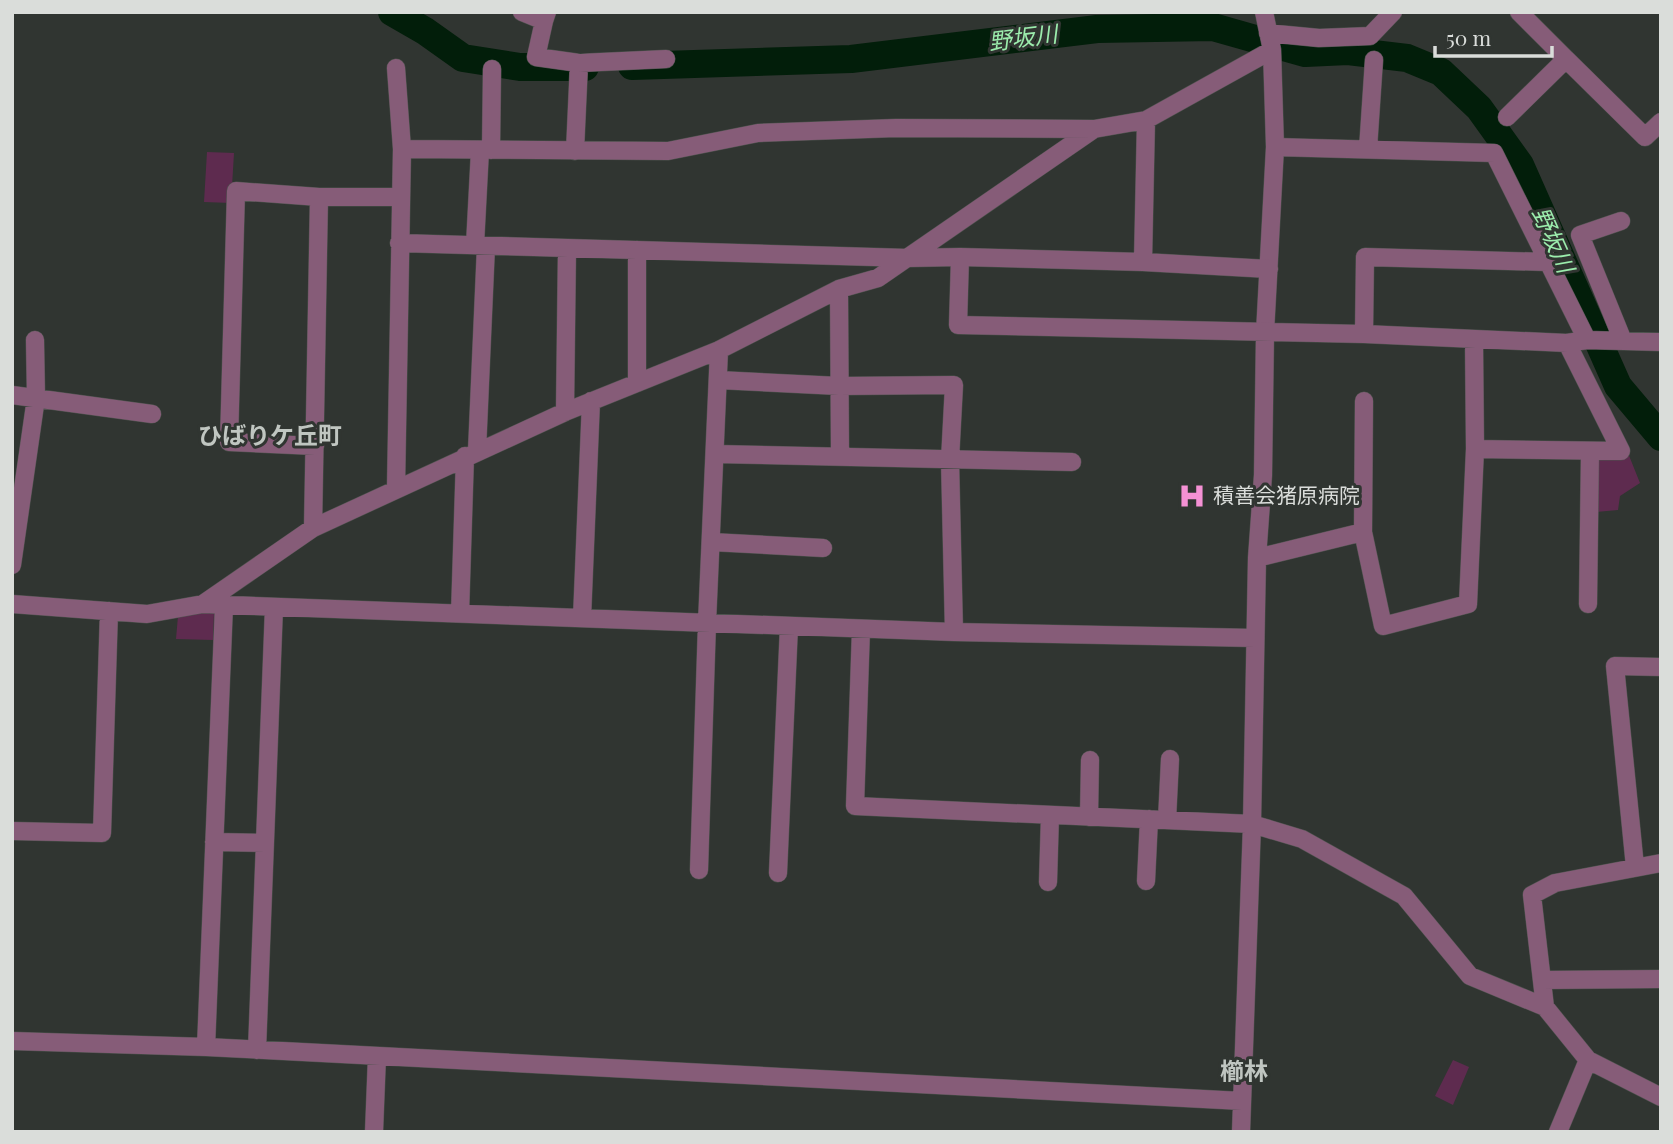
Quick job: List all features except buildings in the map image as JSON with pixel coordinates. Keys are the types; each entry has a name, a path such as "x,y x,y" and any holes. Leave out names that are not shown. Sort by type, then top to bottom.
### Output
{"street":[{"path":"523,12 546,17 536,57 579,63 666,59"},
{"path":"1241,1132 1252,824 1257,558 1263,475 1265,332 1275,147 1270,41 1264,12"},
{"path":"402,149 668,151 758,133 896,128 1094,129 1146,120 1270,41 1370,36 1393,12"},
{"path":"1519,12 1645,137 1661,122"},
{"path":"1507,117 1566,59"},
{"path":"1368,149 1374,60"},
{"path":"575,151 579,63"},
{"path":"396,68 402,149 396,488"},
{"path":"460,614 492,69"},
{"path":"1143,262 1146,120"},
{"path":"203,604 313,528 471,453 719,350 839,289 878,278 1094,129"},
{"path":"1275,147 1494,153 1587,340"},
{"path":"315,446 229,442 236,191 319,197 400,197"},
{"path":"313,528 319,197"},
{"path":"1621,221 1580,235 1623,341"},
{"path":"399,243 1143,262 1269,269"},
{"path":"565,412 567,248"},
{"path":"637,383 638,250"},
{"path":"960,257 958,325 1364,334 1567,343 1587,340 1661,342"},
{"path":"1364,334 1365,257 1547,262"},
{"path":"839,289 840,457"},
{"path":"12,565 36,398 35,340"},
{"path":"1364,401 1363,532 1383,626 1468,604 1475,449 1474,340"},
{"path":"1475,449 1621,451 1567,343"},
{"path":"699,870 719,350"},
{"path":"718,380 839,386 954,385 950,460 954,632"},
{"path":"12,395 152,414"},
{"path":"582,618 591,401"},
{"path":"1588,604 1590,451"},
{"path":"715,454 1072,462"},
{"path":"1257,558 1363,532"},
{"path":"711,542 823,548"},
{"path":"12,604 147,614 203,604 861,629 1255,638"},
{"path":"206,1047 223,605"},
{"path":"257,1050 274,607"},
{"path":"12,831 102,833 109,611"},
{"path":"778,873 789,626"},
{"path":"861,629 855,806 1252,824 1303,839 1404,896 1470,976 1545,1007 1588,1060 1661,1097"},
{"path":"1635,867 1615,666 1661,667"},
{"path":"1167,820 1170,759"},
{"path":"1088,817 1090,760"},
{"path":"1048,881 1050,815"},
{"path":"1146,881 1149,819"},
{"path":"214,842 265,843"},
{"path":"1545,1007 1532,895 1555,883 1661,863"},
{"path":"1542,979 1661,979"},
{"path":"12,1041 206,1047 1242,1101"},
{"path":"373,1132 377,1056"},
{"path":"1558,1132 1588,1060"}],"shaded area":[{"path":"207,152 234,153 231,203 204,202"},
{"path":"1602,453 1628,453 1640,483 1620,496 1618,510 1596,512 1596,461"},
{"path":"200,608 214,612 213,640 176,639 178,616"},
{"path":"1453,1060 1469,1067 1453,1105 1435,1096"}],"waterway":[{"name":"野坂川","path":"392,12 463,58 520,67 585,67"},
{"name":"野坂川","path":"632,66 851,59 1097,29 1213,27 1305,53 1348,51 1407,58 1441,72 1479,108 1520,165 1618,386 1661,437"}],"place":[{"name":"積善会猪原病院","path":"1192,496"}],"district":[{"name":"ひばりケ丘町","path":"270,436"},
{"name":"櫛林","path":"1244,1072"}]}
